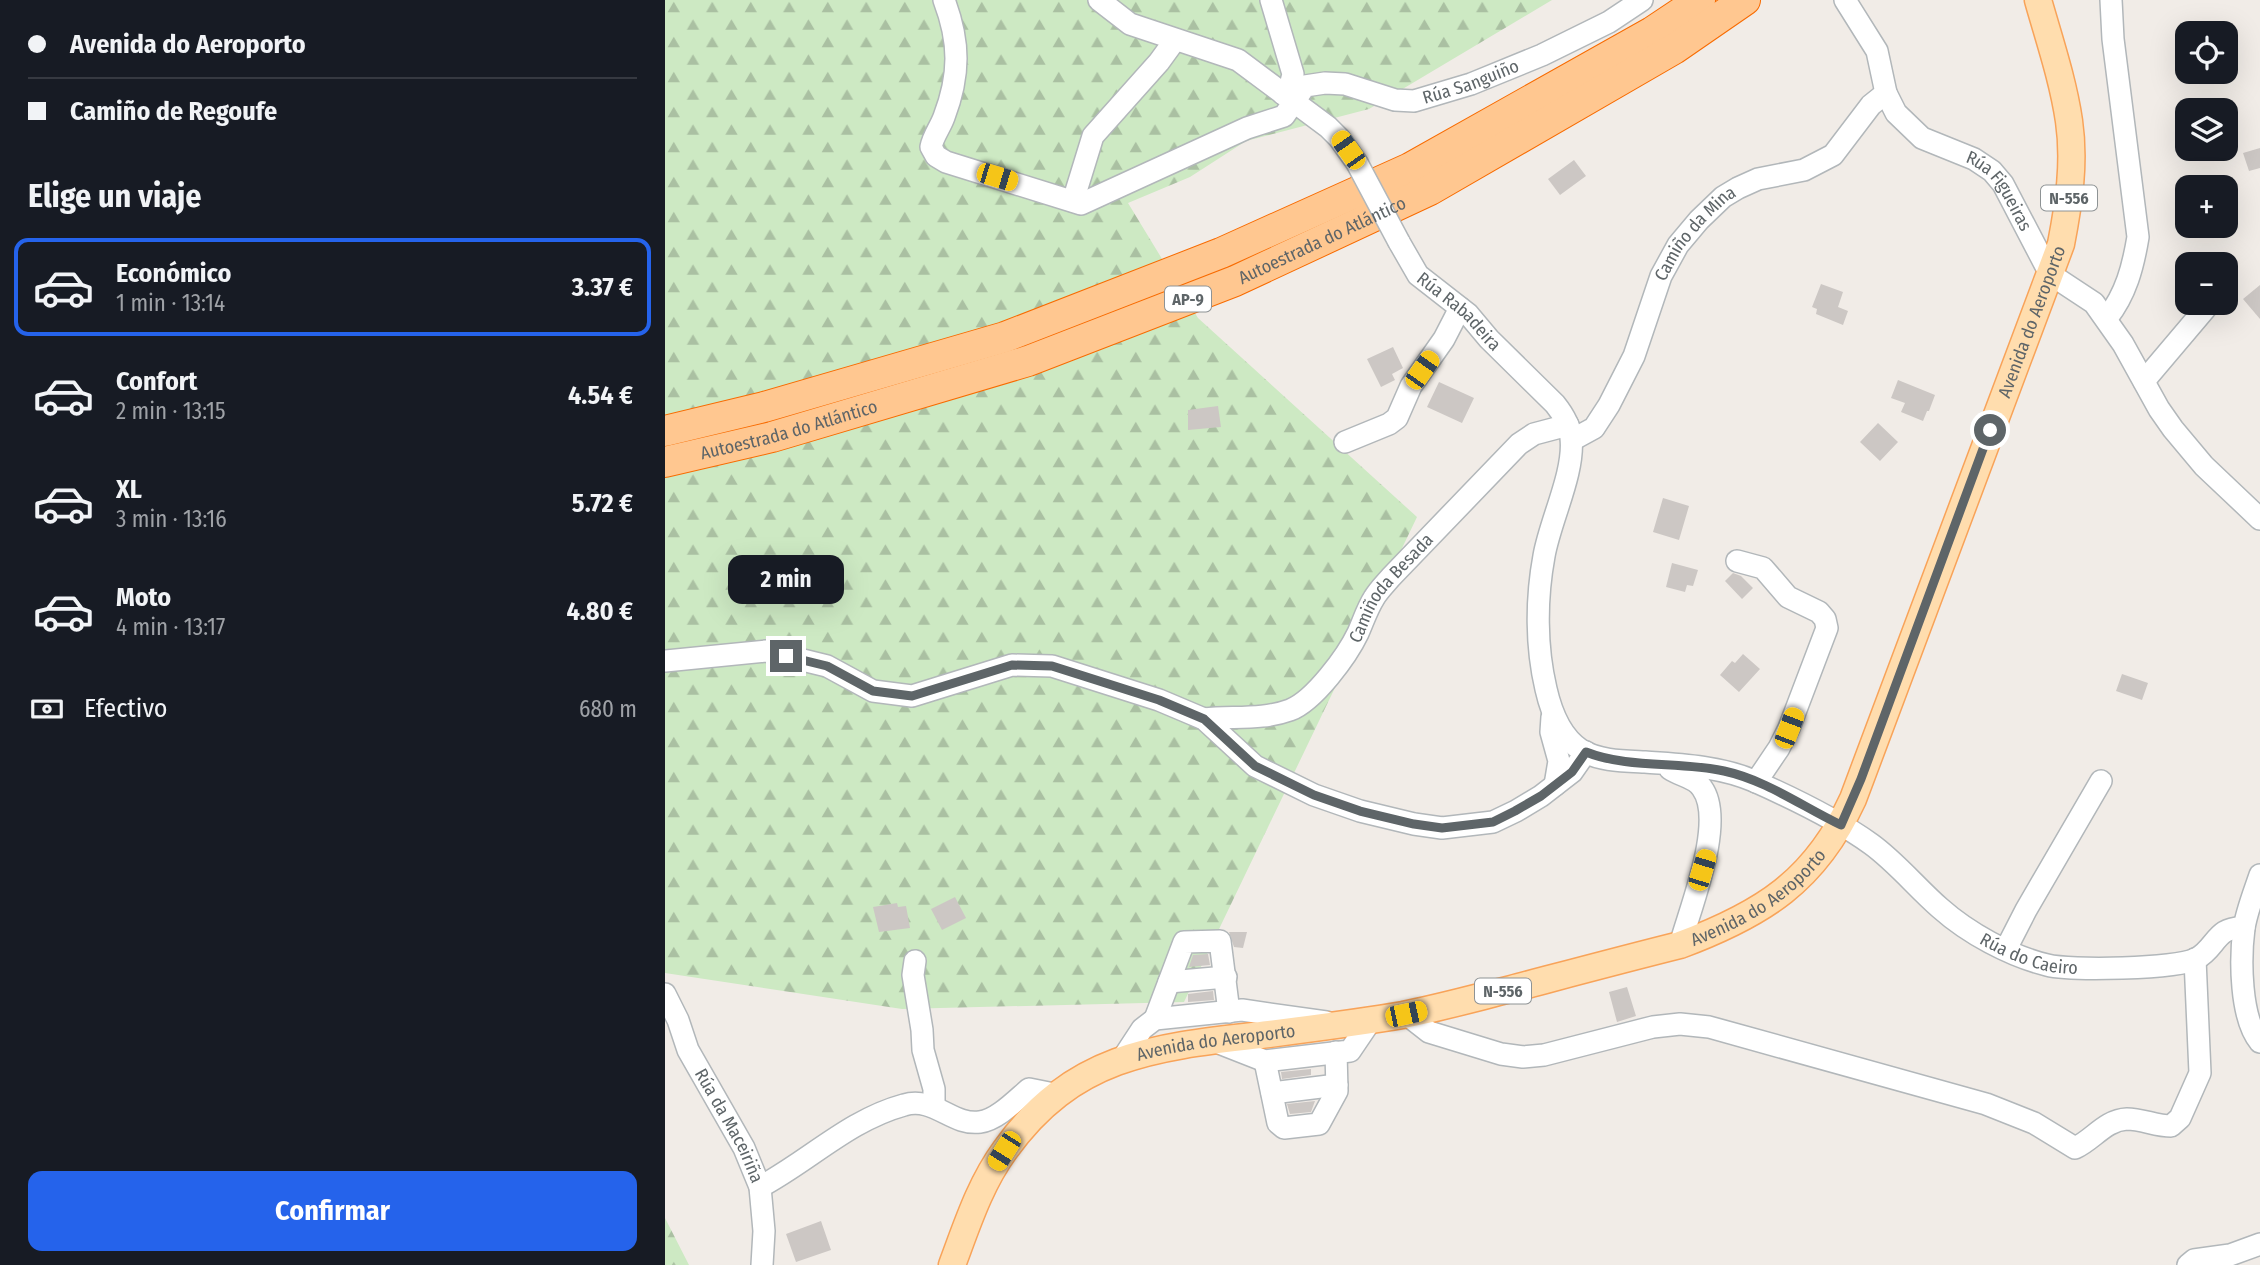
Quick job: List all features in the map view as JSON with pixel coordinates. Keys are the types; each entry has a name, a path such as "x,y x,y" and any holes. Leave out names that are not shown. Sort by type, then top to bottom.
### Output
{"highway":[{"name":"AP-9","path":"1663,41 1700,0"},
{"name":"AP-9","path":"1663,41 1745,0"},
{"name":"Autoestrada do Atlántico","path":"665,431 764,407 1005,337 1221,253 1410,168 1663,41"},
{"name":"Autoestrada do Atlántico","path":"665,462 772,437 1028,361 1235,281 1430,190 1663,41"}],"main road":[{"name":"Avenida do Aeroporto","path":"952,1265 978,1199 1004,1151 1027,1123 1059,1095 1098,1068 1123,1058 1169,1046 1406,1014 1681,945 1719,930 1766,905 1793,885 1823,853 1841,825 1857,789 2061,244 2068,208 2071,145 2068,119 2038,0"}],"street":[{"path":"944,0 954,27 957,53 953,87 944,119 931,147 936,156 946,162 1081,204 1247,128 1284,116 1293,74 1271,0"},
{"name":"Rúa Rabadeira","path":"1099,0 1131,24 1238,61 1328,127 1357,163 1418,275 1479,325 1489,339 1555,404 1570,432"},
{"name":"Rúa Sanguiño","path":"1289,99 1305,86 1325,83 1345,84 1395,100 1414,101 1471,84 1542,55 1598,28 1642,0"},
{"name":"Rúa Figueiras","path":"1845,0 1877,51 1886,93 1896,113 1922,138 1975,159 1992,171 2003,184 2050,274 2094,303 2107,318 2173,429 2204,466 2260,519"},
{"path":"2107,318 2124,291 2133,266 2138,237 2113,39 2111,0"},
{"path":"1073,201 1093,136 1159,62 1175,40"},
{"name":"Camiño da Mina","path":"1570,432 1594,428 1609,404 1634,355 1661,276 1678,246 1699,220 1738,187 1758,179 1804,170 1833,155 1871,105 1886,93"},
{"path":"1345,442 1397,418 1411,386 1444,339 1459,308"},
{"path":"2144,381 2200,315"},
{"path":"1570,432 1564,483 1547,542 1541,580 1540,657 1546,691 1562,730 1569,740 1586,752 1619,760 1718,770 1756,782 1841,825"},
{"name":"Camiñoda Besada","path":"1204,719 1260,717 1293,709 1312,694 1336,666 1356,636 1374,598 1391,577 1519,444 1535,434 1570,432"},
{"path":"1737,561 1763,568 1788,597 1819,612 1827,628 1789,728 1756,782"},
{"path":"665,661 766,651 827,666 873,691 912,696 1012,665 1052,666 1159,700 1204,719 1255,766 1314,795 1360,811 1442,828 1493,822 1515,811 1572,772 1586,752"},
{"path":"1553,712 1551,732 1559,761 1555,785"},
{"path":"1663,764 1697,782 1703,789 1709,816 1707,855 1681,945"},
{"path":"2006,949 2101,781"},
{"name":"Rúa do Caeiro","path":"1841,825 1873,845 1943,911 2006,949 2046,965 2073,969 2171,964 2195,959"},
{"path":"2260,875 2244,928 2244,992 2248,1017 2260,1042"},
{"path":"1406,1014 1429,1031 1501,1054 1523,1057 1544,1055 1653,1027 1680,1024 1709,1027 1986,1104 2034,1123 2075,1148 2096,1132 2120,1120 2130,1119 2171,1126 2180,1118 2200,1073 2195,959 2226,929 2244,928"},
{"path":"1156,1019 1184,942 1220,942 1229,1012"},
{"path":"915,961 913,975 923,1050 934,1088 934,1106"},
{"path":"1169,982 1226,977"},
{"name":"Rúa da Maceiriña","path":"665,994 678,1020 688,1050 744,1148 760,1187 764,1231 762,1265"},
{"path":"1123,1058 1142,1029 1156,1019 1242,1010 1297,1016 1339,1025"},
{"path":"1212,1040 1265,1061 1350,1051 1371,1020"},
{"path":"1265,1061 1278,1123 1284,1128 1319,1124 1337,1091 1336,1052"},
{"path":"1272,1093 1337,1085"},
{"path":"760,1187 859,1123 906,1104 934,1106 962,1120 981,1122 1000,1112 1029,1089 1059,1095"},
{"path":"2188,1265 2194,1260 2230,1255 2260,1244"}],"green space":[{"path":"665,0 1552,0 1369,109 1246,141 1190,177 1128,203 1198,318 1417,517 1184,1002 902,1009 665,973"},
{"path":"665,1218 689,1265 665,1265"}],"building":[{"path":"2260,148 2260,168 2249,171 2243,153"},
{"path":"1574,160 1586,176 1560,195 1548,179"},
{"path":"1821,284 1843,292 1838,307 1848,311 1843,325 1816,314 1817,309 1812,307"},
{"path":"2260,285 2260,319 2243,299"},
{"path":"1393,347 1403,368 1392,374 1395,380 1381,387 1367,359"},
{"path":"1898,380 1935,395 1923,421 1901,412 1905,403 1891,398"},
{"path":"1439,382 1474,398 1462,423 1427,407"},
{"path":"1218,406 1221,427 1188,430 1188,410"},
{"path":"1878,423 1898,442 1880,461 1860,442"},
{"path":"1663,498 1689,506 1679,540 1653,532"},
{"path":"1672,563 1698,570 1693,586 1687,585 1685,592 1666,587"},
{"path":"1733,573 1741,576 1753,588 1742,599 1725,581"},
{"path":"1743,654 1760,669 1739,692 1720,675 1732,661 1735,663"},
{"path":"2122,674 2148,683 2142,700 2116,691"},
{"path":"955,897 966,918 942,930 931,909"},
{"path":"897,903 898,907 906,906 910,928 879,932 873,907"},
{"path":"1229,932 1247,932 1243,948 1234,947"},
{"path":"1208,954 1210,965 1189,967 1193,955"},
{"path":"1627,987 1636,1016 1617,1022 1609,992"},
{"path":"1213,991 1214,1000 1188,1002 1188,994"},
{"path":"1311,1069 1311,1075 1282,1079 1281,1072"},
{"path":"1315,1101 1311,1112 1290,1114 1287,1104"},
{"path":"821,1221 831,1250 796,1262 786,1234"}],"route":[{"path":"786,656 827,666 873,691 912,696 1012,665 1052,666 1159,700 1204,719 1255,766 1314,795 1360,811 1414,824 1442,828 1493,822 1541,796 1572,772 1586,752 1619,760 1728,772 1777,792 1841,825 1861,779 1990,430"}]}
